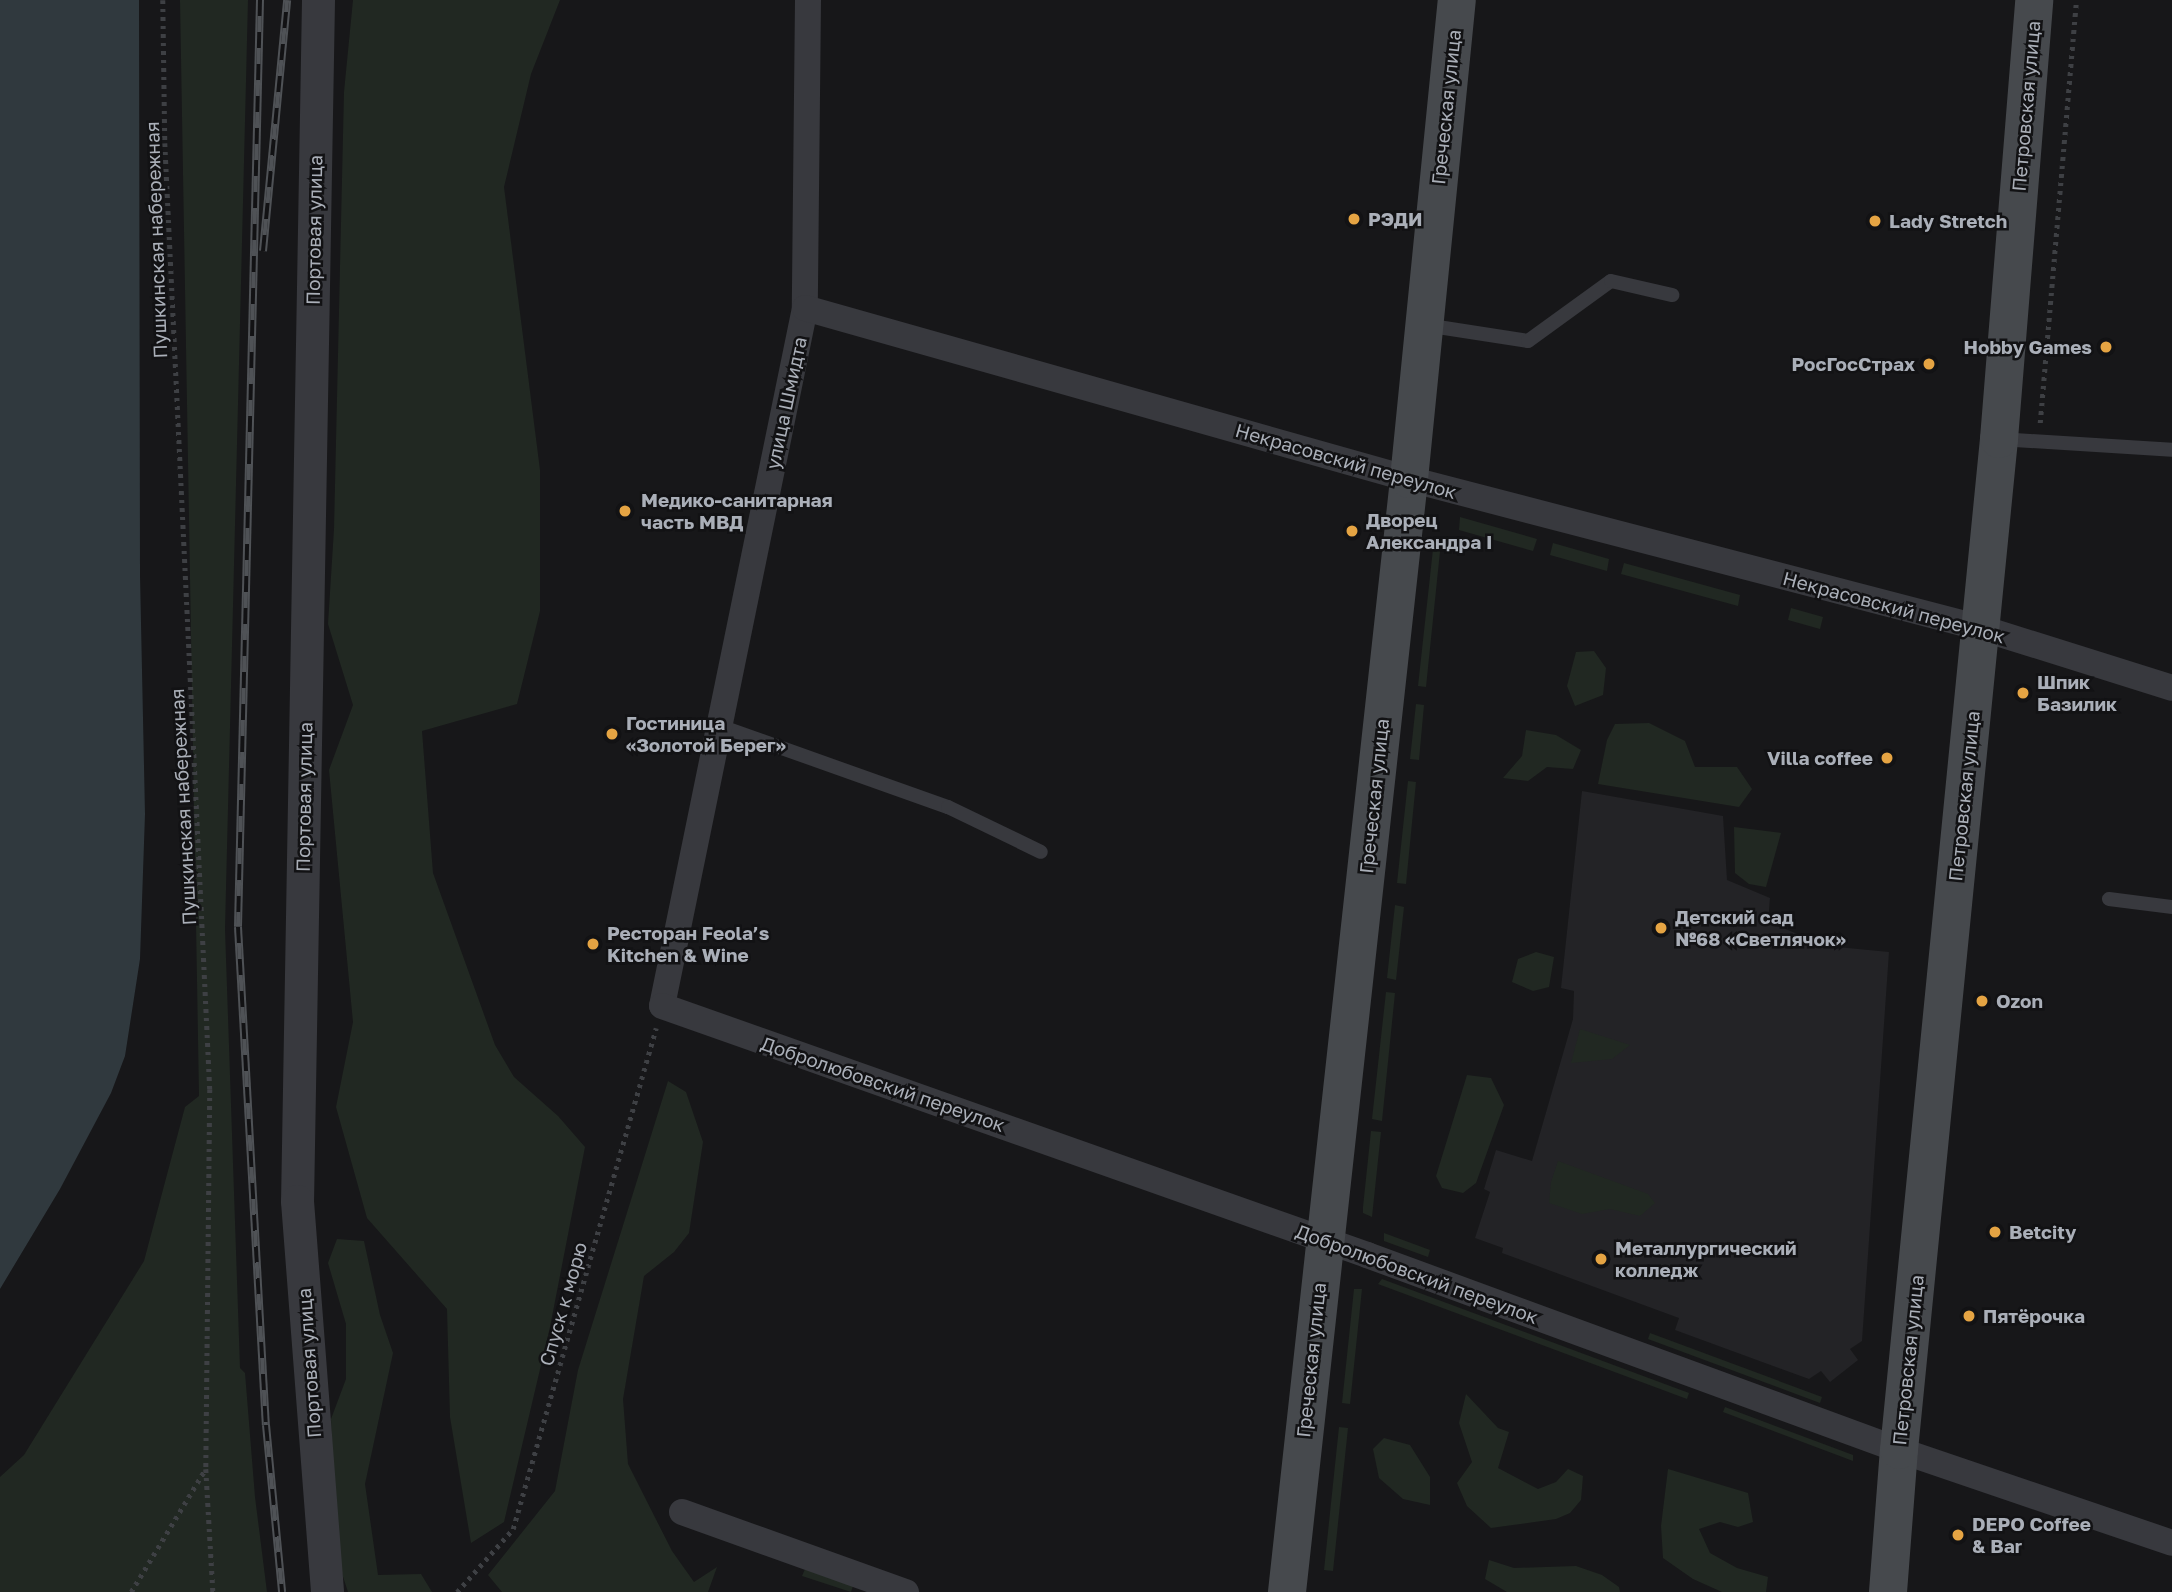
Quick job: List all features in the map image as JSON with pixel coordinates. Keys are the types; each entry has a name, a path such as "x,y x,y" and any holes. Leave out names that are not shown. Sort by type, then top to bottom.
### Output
{"main road":[{"name":"Греческая улица","path":"1287,1592 1409,479 1457,0"},
{"name":"Петровская улица","path":"1888,1592 1899,1450 1999,439 2034,0"}],"street":[{"name":"Портовая улица","path":"318,0 297,1201 327,1592"},
{"name":"улица Шмидта","path":"662,1006 805,308 808,0"},
{"name":"Некрасовский переулок","path":"805,308 1409,479 1981,628 2172,688"},
{"name":"Добролюбовский переулок","path":"662,1006 1325,1241 1899,1450 2172,1543"},
{"path":"681,1511 906,1592"}],"lane":[{"path":"1423,324 1528,341 1611,281 1672,295"},
{"path":"1999,439 2172,450"},
{"path":"720,726 948,807 1041,852"},
{"path":"2109,899 2172,907"}],"path":[{"name":"Пушкинская набережная","path":"163,0 166,157 210,1089 206,1469 213,1592"},
{"path":"2038,441 2076,0"},
{"name":"Спуск к морю","path":"457,1592 513,1530 662,1006"},
{"path":"131,1592 206,1469"}],"shaded area":[{"path":"0,0 139,0 140,575 145,814 140,959 125,1056 111,1093 60,1189 0,1289"},
{"path":"180,0 248,0 225,929 240,1368 245,1373 255,1497 267,1592 0,1592 0,1477 24,1455 144,1261 185,1107 199,1096"},
{"path":"353,0 560,0 531,74 504,187 540,470 540,611 517,704 422,731 433,873 495,1045 514,1077 558,1116 585,1147 550,1327 504,1522 471,1543 450,1417 447,1309 367,1218 336,1107 353,1022 329,770 353,705 328,624 334,529 344,92"},
{"path":"1460,517 1537,539 1533,551 1459,530"},
{"path":"1434,540 1441,542 1426,687 1418,686"},
{"path":"1553,543 1609,559 1607,571 1550,555"},
{"path":"1624,563 1740,595 1738,606 1621,574"},
{"path":"1791,608 1823,617 1820,629 1788,620"},
{"path":"1594,651 1606,668 1603,695 1575,706 1567,686 1576,652"},
{"path":"1416,704 1424,705 1419,760 1410,759"},
{"path":"1649,723 1685,741 1695,767 1737,767 1752,789 1739,807 1598,784 1607,740 1615,724"},
{"path":"1526,730 1556,735 1581,750 1573,769 1547,767 1528,781 1503,778 1522,756"},
{"path":"1408,781 1416,782 1406,884 1397,883"},
{"path":"1582,791 1723,816 1727,880 1770,898 1768,922 1827,946 1889,952 1862,1341 1850,1349 1858,1360 1830,1382 1821,1371 1809,1379 1675,1330 1679,1318 1502,1253 1503,1248 1475,1238 1490,1192 1484,1189 1496,1150 1532,1161 1573,1019 1574,991 1561,988"},
{"path":"1734,827 1781,833 1766,887 1749,884 1735,873"},
{"path":"1395,905 1404,907 1396,980 1387,978"},
{"path":"1536,952 1554,957 1549,987 1533,991 1512,982 1518,959"},
{"path":"1386,992 1395,993 1382,1121 1372,1119"},
{"path":"1580,1029 1630,1045 1612,1059 1571,1063"},
{"path":"1467,1075 1491,1078 1504,1105 1476,1183 1463,1193 1442,1188 1436,1176"},
{"path":"668,1081 686,1092 703,1142 689,1233 674,1252 644,1276 623,1399 628,1464 672,1551 694,1582 717,1567 708,1592 502,1592 488,1575 555,1491 578,1370"},
{"path":"1371,1131 1381,1132 1372,1217 1363,1213"},
{"path":"1558,1161 1648,1194 1655,1203 1640,1216 1610,1209 1582,1214 1549,1203 1551,1182"},
{"path":"1384,1233 1430,1250 1428,1257 1384,1241"},
{"path":"337,1239 364,1241 380,1315 393,1353 365,1484 378,1575 421,1574 432,1592 348,1592 336,1555 331,1419 346,1379 346,1324 328,1263"},
{"path":"1382,1279 1689,1393 1687,1399 1378,1284"},
{"path":"1354,1289 1362,1289 1350,1404 1342,1403"},
{"path":"1650,1333 1822,1397 1820,1403 1648,1339"},
{"path":"1466,1394 1498,1428 1509,1432 1498,1468 1538,1489 1556,1482 1568,1469 1583,1476 1581,1500 1570,1513 1556,1519 1491,1528 1467,1506 1457,1483 1472,1462 1459,1423"},
{"path":"1725,1407 1853,1455 1853,1461 1723,1412"},
{"path":"1339,1427 1348,1428 1333,1571 1324,1570"},
{"path":"1384,1438 1410,1445 1430,1477 1430,1505 1403,1499 1379,1478 1373,1449"},
{"path":"1668,1469 1748,1493 1753,1522 1738,1527 1720,1522 1699,1529 1710,1553 1737,1568 1768,1577 1766,1592 1722,1592 1693,1579 1663,1558 1661,1526"},
{"path":"1489,1560 1514,1568 1576,1566 1602,1575 1619,1587 1620,1592 1507,1592 1485,1579"},
{"path":"805,1569 853,1586 851,1592 802,1576"}],"railway":[{"path":"260,0 238,927 266,1425 282,1592"},
{"path":"263,251 287,0"}],"place":[{"name":"РЭДИ","path":"1354,219"},
{"name":"Lady Stretch","path":"1875,221"},
{"name":"Hobby Games","path":"2106,347"},
{"name":"РосГосСтрах","path":"1929,364"},
{"name":"Медико-санитарная часть МВД","path":"625,511"},
{"name":"Дворец Александра I","path":"1352,531"},
{"name":"Шпик Базилик","path":"2023,693"},
{"name":"Гостиница «Золотой Берег»","path":"612,734"},
{"name":"Villa coffee","path":"1887,758"},
{"name":"Детский сад №68 «Светлячок»","path":"1661,928"},
{"name":"Ресторан Feola’s Kitchen & Wine","path":"593,944"},
{"name":"Ozon","path":"1982,1001"},
{"name":"Betcity","path":"1995,1232"},
{"name":"Металлургический колледж","path":"1601,1259"},
{"name":"Пятёрочка","path":"1969,1316"},
{"name":"DEPO Coffee & Bar","path":"1958,1535"}]}
